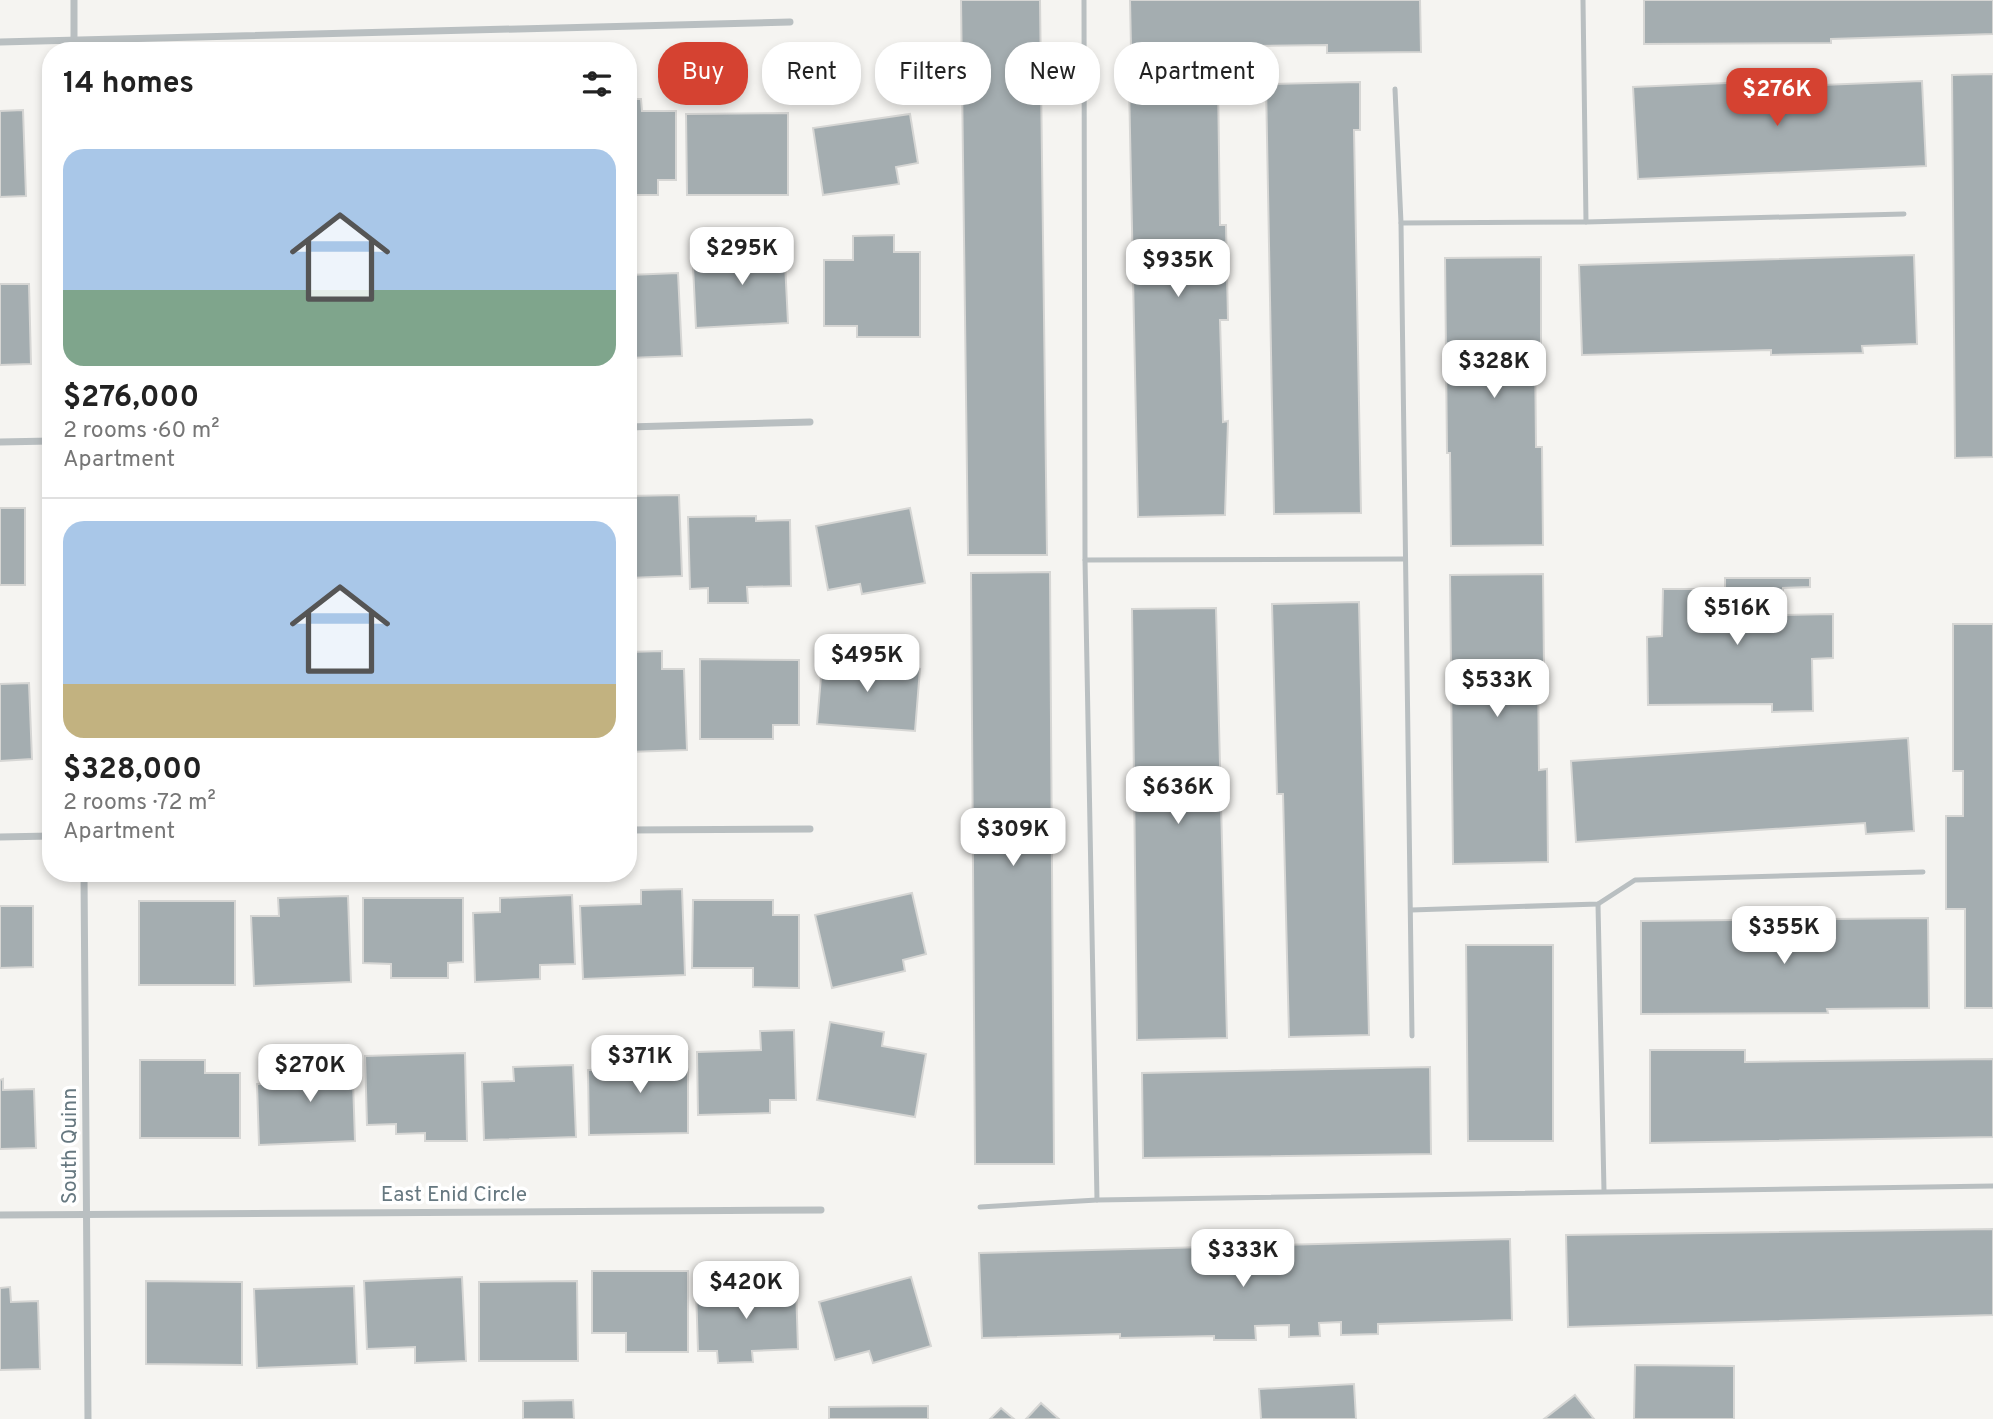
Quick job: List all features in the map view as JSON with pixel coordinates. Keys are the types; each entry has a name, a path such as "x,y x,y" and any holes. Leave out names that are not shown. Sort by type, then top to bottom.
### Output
{"street":[{"path":"74,0 74,40"},
{"path":"0,42 790,22"},
{"path":"637,427 810,422"},
{"path":"0,442 42,441"},
{"path":"637,830 810,828"},
{"path":"0,838 42,836"},
{"name":"South Quinn","path":"84,882 88,1419"},
{"name":"East Enid Circle","path":"0,1215 821,1210"}],"lane":[{"path":"1084,0 1085,560 1097,1200"},
{"path":"1583,0 1586,222"},
{"path":"1395,89 1401,223 1412,1036"},
{"path":"1401,223 1586,222 1904,214"},
{"path":"1085,560 1404,559"},
{"path":"1411,910 1598,904 1635,880 1923,872"},
{"path":"1598,904 1604,1191"},
{"path":"979,1208 1097,1200 1993,1186"}],"building":[{"path":"961,0 1040,0 1041,42 1005,42 1005,105 1041,105 1047,555 968,555 962,105 991,105 991,42 962,42"},
{"path":"1130,0 1420,0 1421,52 1327,53 1327,45 1279,46 1279,42 1131,42"},
{"path":"1644,0 1993,0 1993,34 1831,39 1831,43 1644,44"},
{"path":"1993,74 1993,457 1955,458 1952,75"},
{"path":"1821,79 1822,85 1922,81 1926,166 1638,179 1633,87"},
{"path":"1360,82 1360,130 1354,130 1361,513 1274,514 1266,105 1279,105 1279,84"},
{"path":"637,99 641,99 642,111 676,111 676,180 658,180 658,195 637,195"},
{"path":"1129,105 1218,105 1220,225 1226,225 1228,320 1220,320 1223,422 1228,421 1225,515 1138,517"},
{"path":"23,110 26,196 0,197 0,111"},
{"path":"788,113 788,195 687,195 686,114"},
{"path":"910,114 918,163 896,167 899,184 823,195 813,128"},
{"path":"894,235 894,252 920,252 920,337 857,337 857,326 824,326 824,260 853,260 853,236"},
{"path":"784,242 788,323 696,328 693,266 717,265 716,246"},
{"path":"1914,255 1917,344 1862,346 1863,353 1771,355 1771,350 1582,355 1579,265"},
{"path":"1541,257 1541,347 1535,347 1536,447 1542,447 1543,545 1451,546 1445,258"},
{"path":"678,273 682,356 637,358 637,275"},
{"path":"0,284 29,284 31,364 0,365"},
{"path":"679,495 682,576 637,578 637,496"},
{"path":"0,508 25,508 25,585 0,585"},
{"path":"910,508 925,583 862,594 860,584 828,590 816,526"},
{"path":"756,516 756,521 790,520 791,586 747,587 748,603 708,603 708,588 690,589 688,517"},
{"path":"1050,572 1054,1164 975,1164 971,573"},
{"path":"1543,574 1544,667 1538,667 1539,770 1547,769 1548,862 1453,864 1450,575"},
{"path":"1725,578 1810,578 1810,587 1783,588 1783,615 1833,614 1833,658 1812,659 1813,711 1772,712 1772,704 1648,705 1647,637 1662,636 1663,589 1725,589"},
{"path":"1359,602 1369,1035 1289,1037 1283,794 1277,794 1272,604"},
{"path":"1216,608 1227,1038 1137,1040 1132,609"},
{"path":"1953,624 1993,624 1993,1008 1965,1008 1965,909 1946,909 1946,816 1963,816 1963,771 1953,771"},
{"path":"662,651 662,669 684,669 687,750 637,752 637,652"},
{"path":"823,653 876,656 876,666 920,669 915,731 817,724"},
{"path":"700,659 799,660 799,725 773,725 773,739 700,739"},
{"path":"29,683 32,759 0,761 0,684"},
{"path":"1908,738 1914,831 1866,834 1865,823 1576,842 1571,761"},
{"path":"682,889 685,975 583,979 580,906 641,904 641,890"},
{"path":"912,893 926,954 903,960 905,971 832,988 815,915"},
{"path":"572,895 575,964 540,965 540,979 475,982 473,913 500,912 500,898"},
{"path":"348,896 351,982 254,986 251,916 279,916 278,898"},
{"path":"363,898 463,898 463,962 448,963 448,978 391,978 391,964 363,963"},
{"path":"693,900 773,900 773,915 799,915 799,988 753,987 753,968 692,968"},
{"path":"139,901 235,901 235,985 139,985"},
{"path":"0,906 33,906 33,967 0,968"},
{"path":"1928,918 1929,1008 1827,1009 1828,1013 1641,1014 1641,921"},
{"path":"1466,945 1553,945 1553,1141 1468,1141"},
{"path":"830,1022 884,1032 882,1046 926,1054 915,1117 817,1100"},
{"path":"794,1030 796,1100 770,1100 770,1113 698,1115 697,1052 761,1050 760,1031"},
{"path":"1650,1050 1745,1050 1745,1062 1993,1059 1993,1137 1650,1143"},
{"path":"352,1051 355,1141 259,1145 257,1084 306,1083 305,1053"},
{"path":"688,1051 688,1133 589,1135 588,1070 614,1070 614,1052"},
{"path":"465,1053 467,1141 425,1141 425,1133 396,1134 396,1124 367,1125 365,1056"},
{"path":"140,1060 205,1060 205,1073 240,1073 240,1138 140,1138"},
{"path":"573,1065 576,1137 484,1140 482,1082 514,1081 513,1067"},
{"path":"1430,1067 1431,1154 1143,1158 1142,1073"},
{"path":"3,1079 3,1090 34,1089 36,1148 0,1149 0,1080"},
{"path":"1993,1229 1993,1315 1568,1327 1566,1235"},
{"path":"1510,1239 1512,1320 1378,1324 1378,1334 1341,1335 1341,1322 1319,1323 1320,1336 1289,1337 1289,1325 1255,1326 1256,1340 1214,1340 1214,1336 1120,1338 1120,1334 982,1338 979,1253"},
{"path":"592,1271 688,1271 688,1352 626,1352 626,1333 592,1333"},
{"path":"462,1277 466,1361 415,1363 415,1347 367,1349 364,1281"},
{"path":"911,1277 931,1346 873,1363 869,1351 835,1360 819,1302"},
{"path":"146,1281 242,1282 242,1365 146,1364"},
{"path":"577,1281 578,1361 479,1361 479,1282"},
{"path":"354,1286 357,1364 257,1368 254,1289"},
{"path":"796,1286 798,1349 752,1351 753,1362 718,1363 717,1351 698,1351 696,1289"},
{"path":"10,1287 11,1302 38,1301 40,1369 0,1370 0,1288"},
{"path":"1635,1365 1734,1366 1734,1419 1634,1419"},
{"path":"1354,1384 1356,1419 1261,1419 1259,1389"},
{"path":"1575,1395 1594,1419 1544,1419"},
{"path":"573,1400 574,1419 523,1419 523,1401"},
{"path":"1041,1403 1059,1419 1026,1419"},
{"path":"928,1406 928,1419 829,1419 829,1407"},
{"path":"1001,1408 1014,1419 990,1419"}]}
